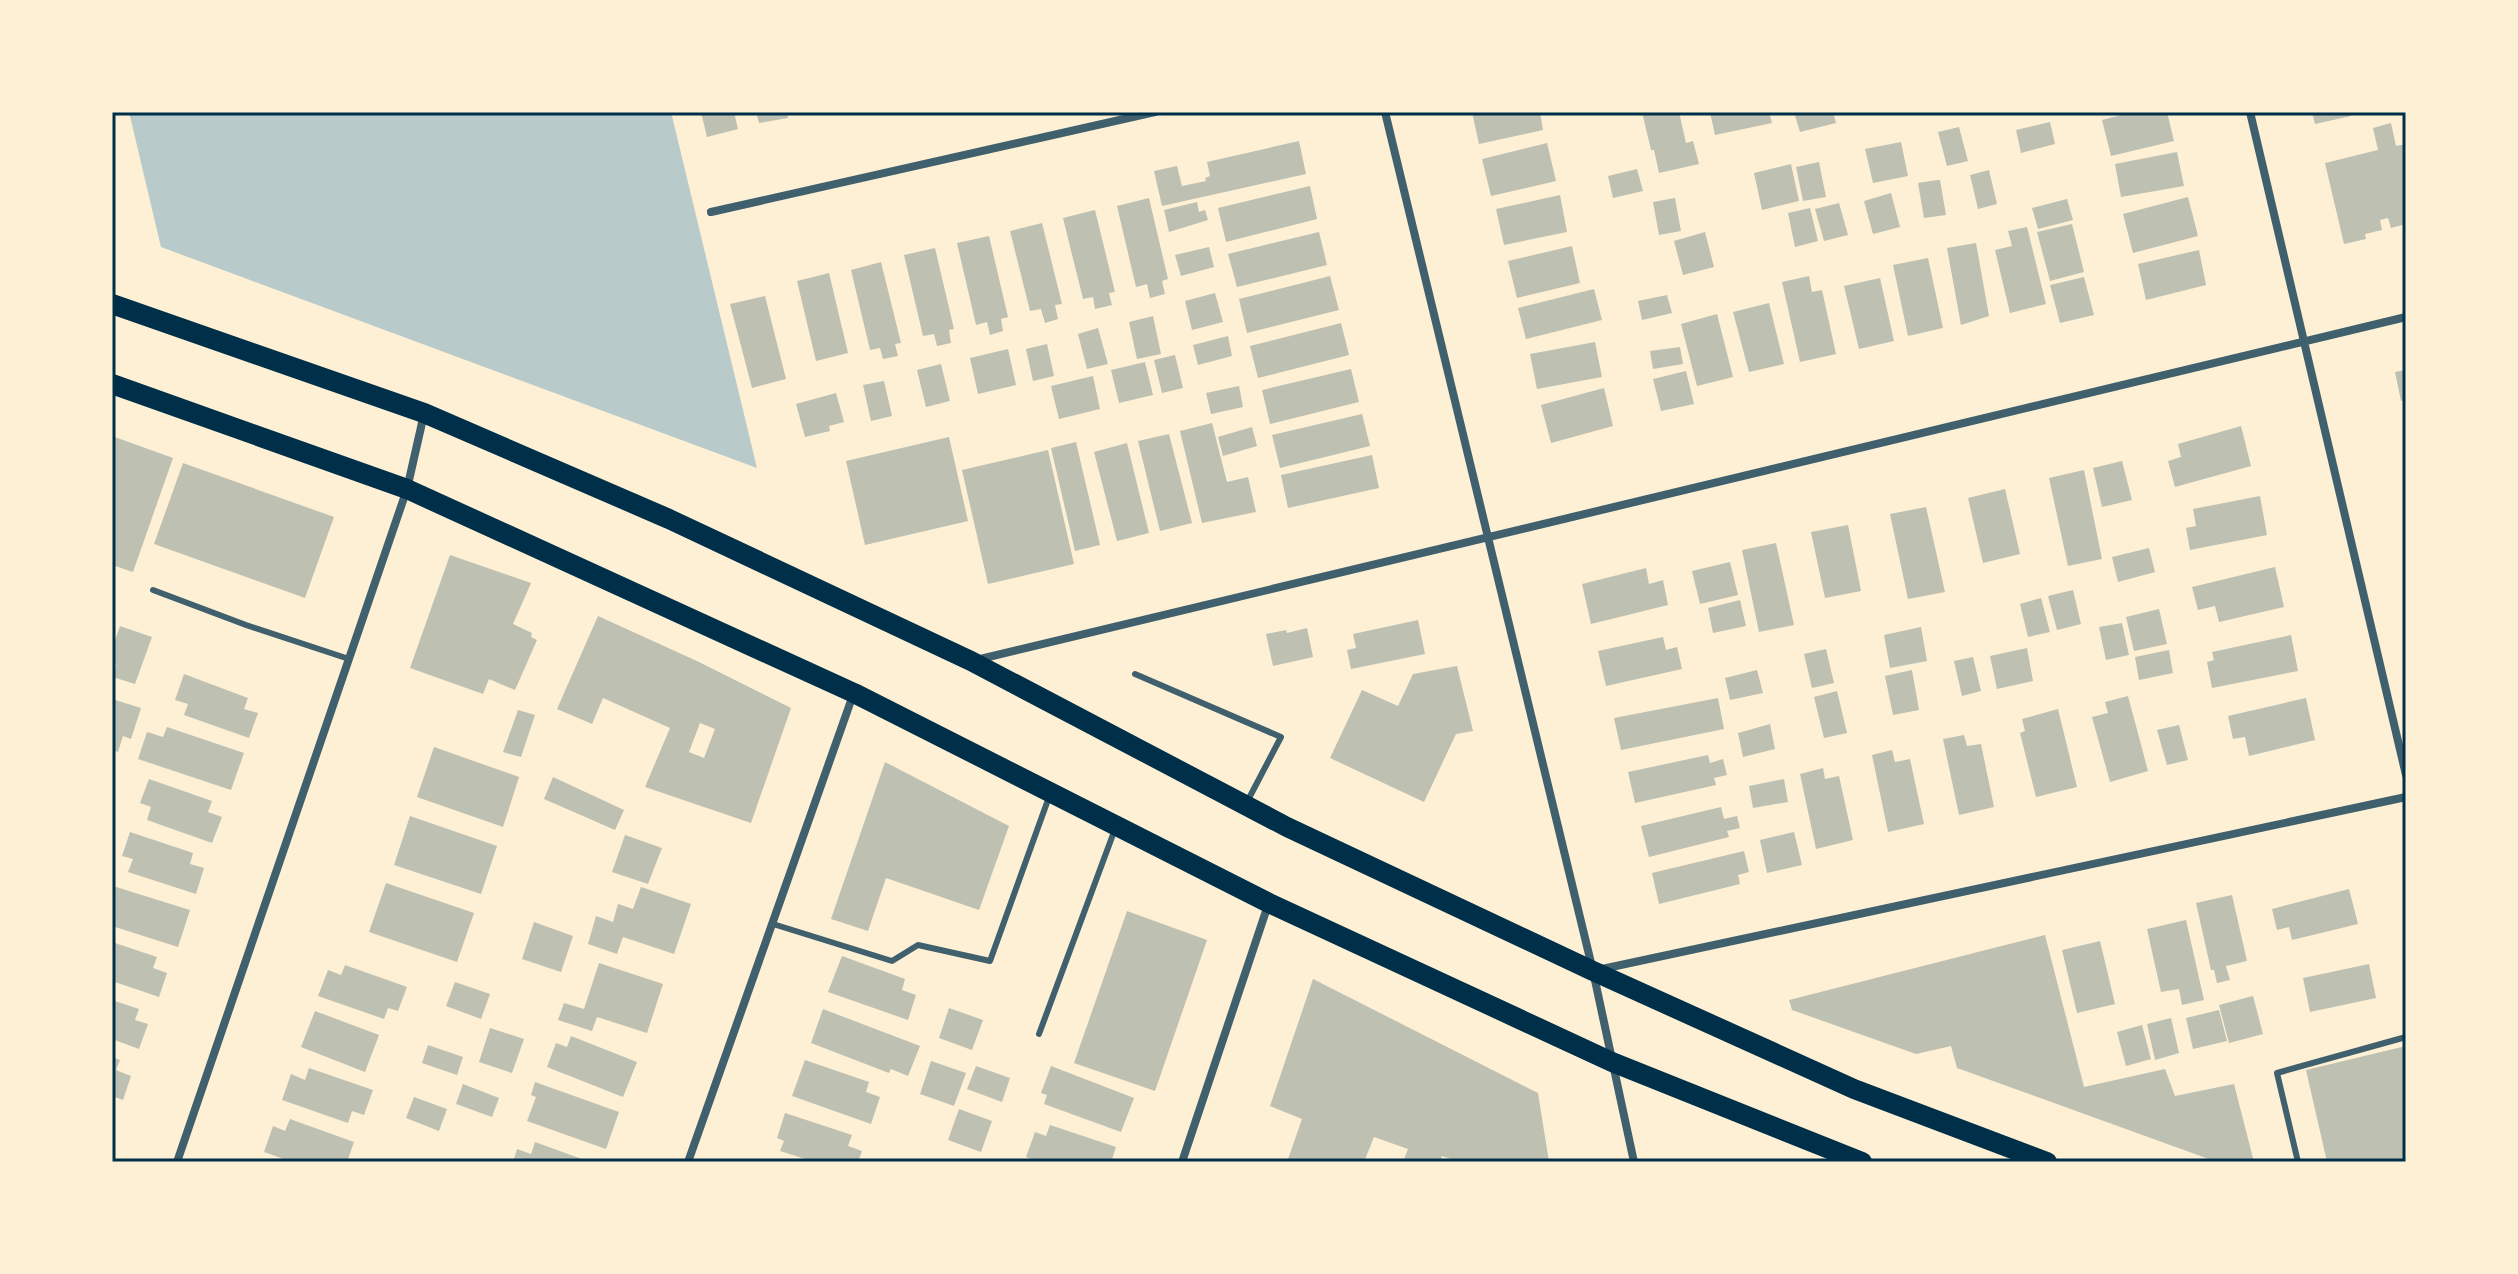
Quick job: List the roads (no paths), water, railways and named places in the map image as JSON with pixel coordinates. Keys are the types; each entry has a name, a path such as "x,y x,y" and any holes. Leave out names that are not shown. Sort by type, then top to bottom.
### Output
{"main road":[{"path":"112,304 424,413 669,519 971,661 1245,806 1593,971 1854,1089 2047,1162"},
{"path":"112,384 407,489 854,693 1269,903 1612,1062 1862,1162"}],"street":[{"path":"711,212 1155,112"},
{"path":"1385,112 1593,971 1634,1162"},
{"path":"2250,112 2406,775"},
{"path":"971,661 2406,317"},
{"path":"177,1162 407,489 424,413"},
{"path":"688,1162 854,693"},
{"path":"1593,971 2406,797"},
{"path":"1182,1162 1269,903"}],"lane":[{"path":"153,590 349,659"},
{"path":"1135,674 1281,737 1245,806"},
{"path":"773,924 892,961 918,945 990,961 1051,792"},
{"path":"1039,1034 1116,825"},
{"path":"2298,1162 2277,1073 2406,1037"}]}
